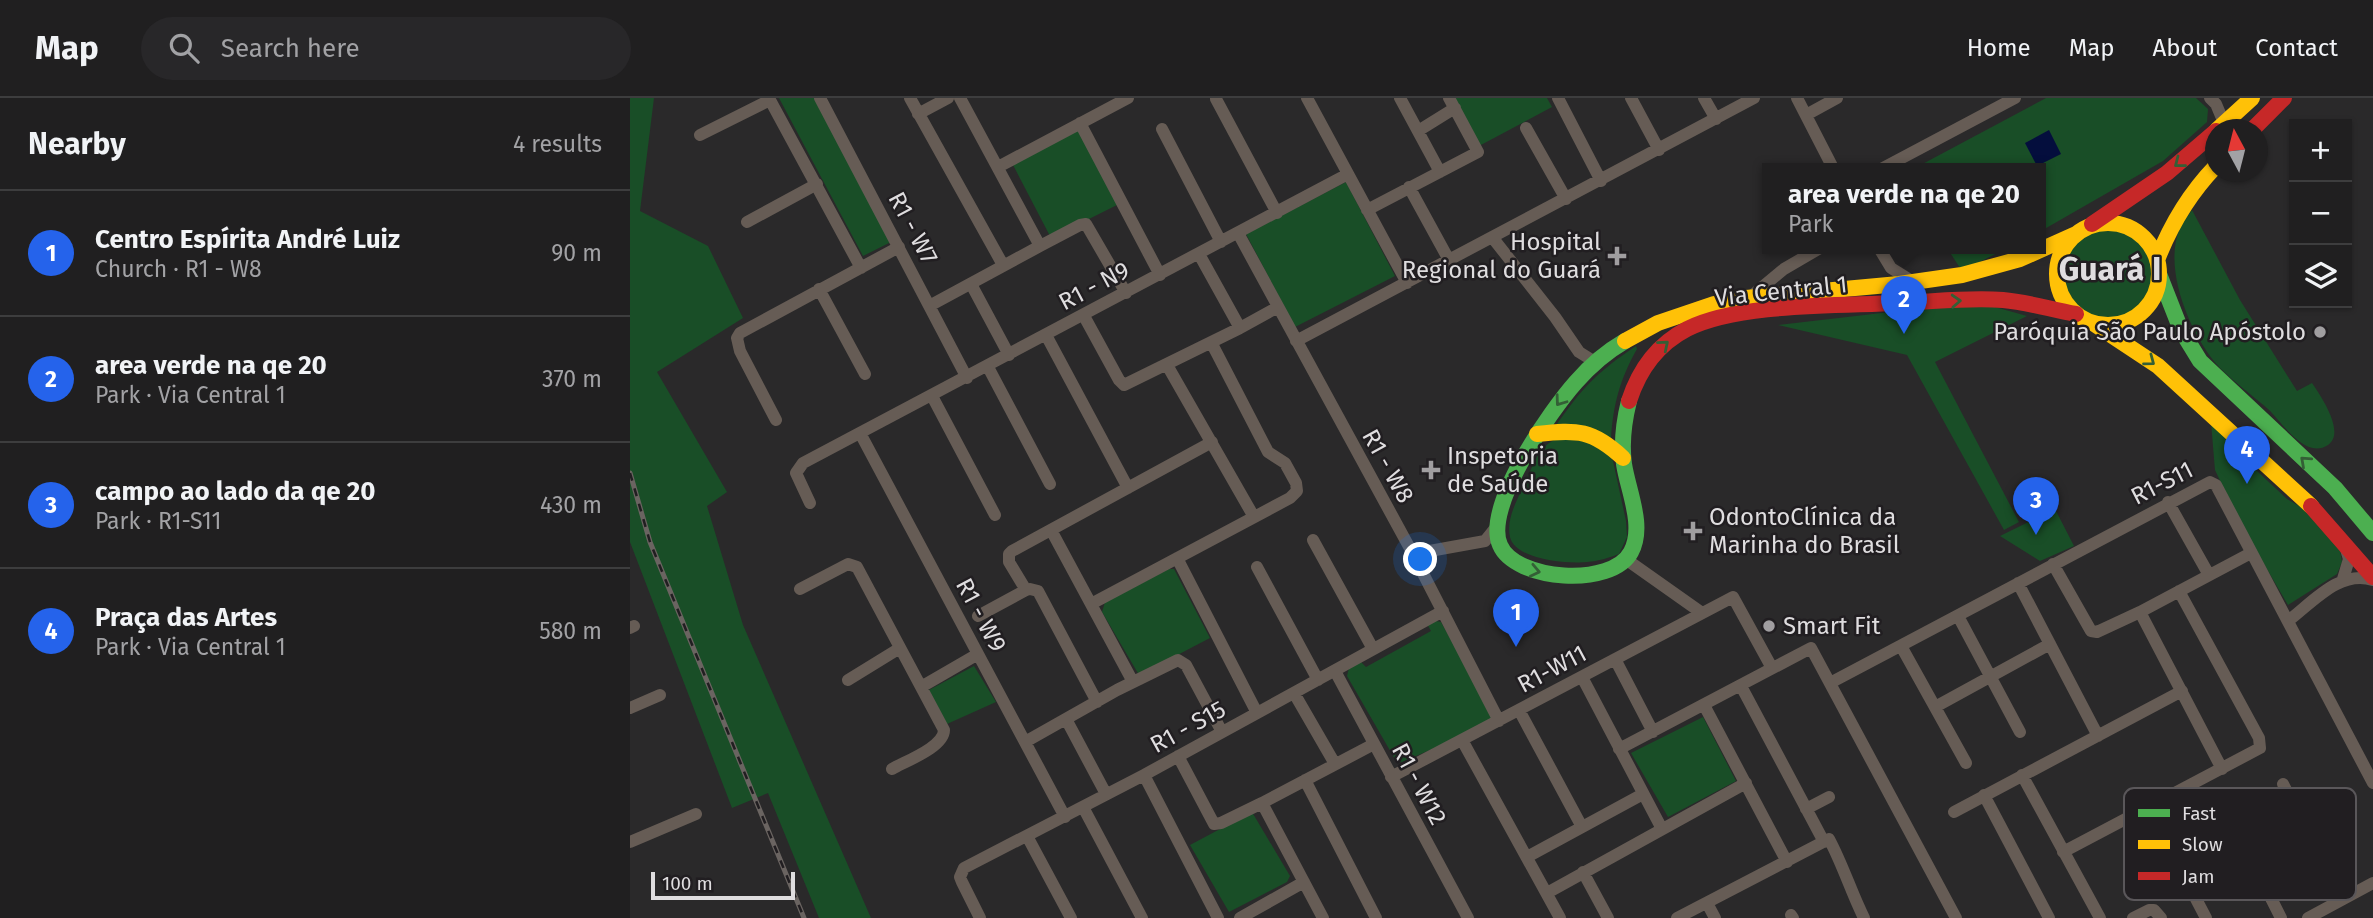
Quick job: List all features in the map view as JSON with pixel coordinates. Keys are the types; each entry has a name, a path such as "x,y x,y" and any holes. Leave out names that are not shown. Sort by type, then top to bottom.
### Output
{"street":[{"name":"R1 - W7","path":"820,98 967,378"},
{"path":"910,98 1003,265"},
{"path":"918,114 948,98"},
{"path":"960,98 1040,246"},
{"path":"998,167 1128,98"},
{"path":"1307,98 1407,283"},
{"path":"1400,98 1440,172"},
{"path":"1558,98 1601,181"},
{"path":"1631,98 1659,150"},
{"path":"1704,98 1716,119"},
{"path":"1296,341 1754,98"},
{"path":"1797,98 1830,163"},
{"path":"1806,115 1838,98"},
{"path":"1892,163 2001,101 2015,98"},
{"name":"Via Central 1","path":"2228,119 2252,98"},
{"path":"2263,119 2284,98"},
{"path":"1216,99 1277,213"},
{"path":"700,135 770,100 861,268"},
{"path":"2213,101 2238,110"},
{"path":"2213,101 2217,119"},
{"path":"1367,210 1478,152 1452,103 1418,131"},
{"path":"1080,123 1160,275"},
{"path":"1525,128 1566,199"},
{"path":"1162,129 1221,242"},
{"name":"Via Central 1","path":"2046,249 2082,231 2140,192 2205,141"},
{"name":"R1 - N9","path":"810,503 797,478 797,468 803,463 1348,174"},
{"path":"2093,323 2125,323 2139,315 2150,304 2157,289 2158,267 2168,230 2184,201 2205,178"},
{"path":"747,222 817,184"},
{"path":"1409,187 1449,260"},
{"path":"2046,243 2123,197 2140,192"},
{"path":"2373,534 2335,488 2270,430 2200,361 2175,321 2150,245 2138,233 2122,225 2105,223 2082,231 2064,248 2058,265 2057,283 2064,300 2076,314 2129,345 2158,366 2326,522 2373,579"},
{"path":"931,306 1003,265 1086,224 1126,293"},
{"name":"R1 - W8","path":"1238,233 1443,611 1499,721"},
{"path":"1492,237 1579,352 1594,362"},
{"path":"776,420 740,351 737,338 745,329 899,247"},
{"path":"1199,254 1240,328"},
{"path":"1749,298 1784,269 1810,254"},
{"path":"1883,254 1891,268 1915,283"},
{"path":"2008,263 2025,254"},
{"name":"Via Central 1","path":"1497,526 1501,509 1537,434 1565,393 1594,362 1629,338 1700,308 1749,298 1915,283 1965,275 2034,254"},
{"path":"971,284 1009,355"},
{"path":"820,289 865,374"},
{"name":"Via Central 1","path":"1627,560 1637,534 1623,458 1624,422 1628,401 1635,383 1656,352 1682,332 1699,324 1734,316 1816,307 1982,299 2019,302 2076,314"},
{"path":"1084,316 1121,383 1127,384 1278,307"},
{"path":"1046,335 1128,488"},
{"path":"1091,604 1290,498 1298,488 1284,463 1268,452 1211,342"},
{"path":"1579,352 1582,375"},
{"path":"1167,365 1254,517"},
{"path":"988,367 1050,484"},
{"path":"932,396 995,514"},
{"path":"1537,434 1584,431 1603,439 1623,458"},
{"name":"R1 - W9","path":"860,433 1065,817"},
{"path":"1026,590 1009,562 1009,554 1212,442"},
{"name":"R1-S11","path":"1830,683 2168,502 2207,482 2214,483 2373,783"},
{"path":"2168,502 2209,575"},
{"path":"2326,522 2339,508 2352,510"},
{"path":"1414,558 1485,541 1497,526"},
{"path":"1497,526 1502,551"},
{"path":"1051,530 1133,682"},
{"path":"2339,537 2347,549 2349,559 2343,579"},
{"path":"1313,540 1373,649"},
{"path":"1414,558 1485,548 1502,551 1523,568 1548,573 1596,574 1615,570 1627,560 1702,613"},
{"path":"2053,564 2091,631 2099,632 2251,552"},
{"path":"1177,558 1257,713"},
{"path":"800,589 848,564 855,565 944,730 939,743 892,769"},
{"path":"1257,567 1318,680"},
{"path":"2288,621 2343,579 2373,579"},
{"path":"2018,583 2098,736"},
{"path":"978,616 1026,590 1041,594 1097,702"},
{"path":"2179,591 2261,742 2260,748 2185,788"},
{"name":"R1-W11","path":"1391,777 1732,597 1772,668"},
{"name":"R1 - S15","path":"981,918 960,877 964,868 1144,775 1443,611"},
{"path":"2140,612 2222,769"},
{"path":"1958,616 2020,732"},
{"path":"1935,707 2050,644"},
{"path":"1901,646 1966,763"},
{"path":"848,680 900,648"},
{"path":"1619,749 1811,648 1956,918"},
{"path":"922,687 978,654"},
{"path":"1615,659 1653,732"},
{"path":"1025,743 1173,661 1182,661 1222,732"},
{"name":"R1 - W12","path":"1335,671 1468,918"},
{"path":"1582,677 1662,829"},
{"path":"1741,685 1824,842"},
{"path":"1954,812 2182,691"},
{"path":"1294,693 1335,764"},
{"path":"630,708 660,695"},
{"path":"1704,705 1787,862"},
{"path":"1519,710 1582,827"},
{"path":"1066,719 1106,794"},
{"path":"1462,740 1560,918"},
{"path":"1178,756 1214,824 1262,803 1374,744"},
{"path":"1144,775 1219,918"},
{"path":"2022,775 2100,918"},
{"path":"1305,780 1376,918"},
{"path":"1547,893 1746,783"},
{"path":"2283,784 2285,788"},
{"path":"1527,858 1643,794"},
{"path":"1984,795 2049,918"},
{"path":"1806,809 1829,797"},
{"path":"1262,803 1323,918"},
{"path":"1083,807 1142,918"},
{"path":"630,842 696,814"},
{"path":"2063,852 2124,820"},
{"path":"1027,836 1071,918"},
{"path":"1677,918 1829,839 1845,869 1846,881 1864,918"},
{"path":"1583,872 1608,918"},
{"path":"1240,918 1304,883"},
{"path":"2356,892 2373,883"},
{"path":"2197,900 2206,918"},
{"path":"2272,900 2281,918"},
{"path":"2308,918 2341,900"},
{"path":"1707,903 1715,918"},
{"path":"2133,918 2154,910 2161,918"}],"green space":[{"path":"630,98 654,98 640,211 708,246 743,318 657,372 727,492 707,506 743,625 871,918 819,918 768,793 732,808 630,542"},
{"path":"779,98 814,98 891,242 863,256"},
{"path":"1454,98 1547,98 1552,107 1479,146"},
{"path":"2046,98 2196,98 2208,109 2205,124 2163,161 2046,228 2046,163 1924,163"},
{"path":"1078,129 1117,205 1051,238 1012,163"},
{"path":"1346,182 1395,276 1295,327 1246,234"},
{"path":"2192,210 2240,300 2297,391 2312,383 2321,396 2333,424 2333,439 2328,445 2311,448 2295,438 2268,409 2219,367 2199,338 2182,301 2175,263 2175,244 2180,228"},
{"path":"2109,229 2126,233 2141,242 2150,257 2154,274 2150,291 2141,306 2126,315 2109,319 2092,315 2077,306 2068,291 2064,274 2068,257 2077,242 2092,233"},
{"path":"1951,254 1995,254 1962,271"},
{"path":"1977,302 2027,316 1935,362 2019,522 2004,530 1907,355 1778,325"},
{"path":"1636,346 1618,393 1611,439 1555,427 1591,382"},
{"path":"2211,422 2241,456 2287,499 2311,513 2339,545 2342,562 2337,574 2288,605 2241,525 2215,470"},
{"path":"1586,436 1605,448 1613,461 1626,521 1627,537 1619,554 1596,561 1568,562 1543,559 1521,551 1510,537 1511,517 1537,457 1544,447 1557,439"},
{"path":"2055,509 2074,546 2040,561 2000,536"},
{"path":"1169,569 1174,569 1210,638 1139,675 1102,612 1105,602"},
{"path":"1441,622 1494,717 1465,735 1402,762 1396,761 1347,676 1349,668 1361,662 1366,667 1431,631 1427,624"},
{"path":"974,666 996,702 947,724 929,690"},
{"path":"1703,717 1736,781 1668,817 1631,753"},
{"path":"1252,812 1290,876 1287,882 1229,912 1190,845"}],"shaded area":[{"path":"2049,130 2061,154 2043,163 2035,163 2025,143"}],"railway":[{"path":"630,473 650,542 804,918"}],"traffic: fast":[{"path":"2159,274 2181,330 2200,361 2335,488 2373,533"},
{"path":"1625,341 1587,370 1576,382 1551,414 1522,460 1501,507 1497,528 1500,545 1509,557 1543,573 1585,575 1621,564 1631,552 1635,542 1636,520 1623,448 1629,401"}],"traffic: slow":[{"path":"2229,119 2252,98"},
{"path":"2157,260 2182,210 2205,178"},
{"path":"2108,223 2127,227 2144,238 2155,255 2159,274 2155,293 2144,310 2127,321 2108,325 2089,321 2072,310 2061,293 2057,274 2061,255 2072,238 2089,227 2108,223"},
{"path":"2046,247 2076,234"},
{"path":"1625,341 1658,323 1714,304 1746,298 1899,284 1962,275 2031,254"},
{"path":"2093,323 2158,366 2311,506"},
{"path":"1537,434 1584,434 1603,442 1623,458"}],"traffic: jam":[{"path":"2263,119 2284,98"},
{"path":"2092,224 2167,173 2205,140"},
{"path":"1629,401 1644,369 1667,342 1687,329 1733,314 1789,307 1977,299 2012,301 2076,314"},
{"path":"2311,506 2373,577"}],"place":[{"name":"Hospital Regional do Guará","path":"1617,256"},
{"name":"Paróquia São Paulo Apóstolo","path":"2320,332"},
{"name":"area verde na qe 20","path":"1904,334"},
{"name":"Inspetoria de Saúde","path":"1431,470"},
{"name":"Praça das Artes","path":"2247,484"},
{"name":"OdontoClínica da Marinha do Brasil","path":"1693,531"},
{"name":"campo ao lado da qe 20","path":"2036,535"},
{"name":"Smart Fit","path":"1769,626"},
{"name":"Centro Espírita André Luiz","path":"1516,647"}],"district":[{"name":"Guará I","path":"2110,269"}]}
